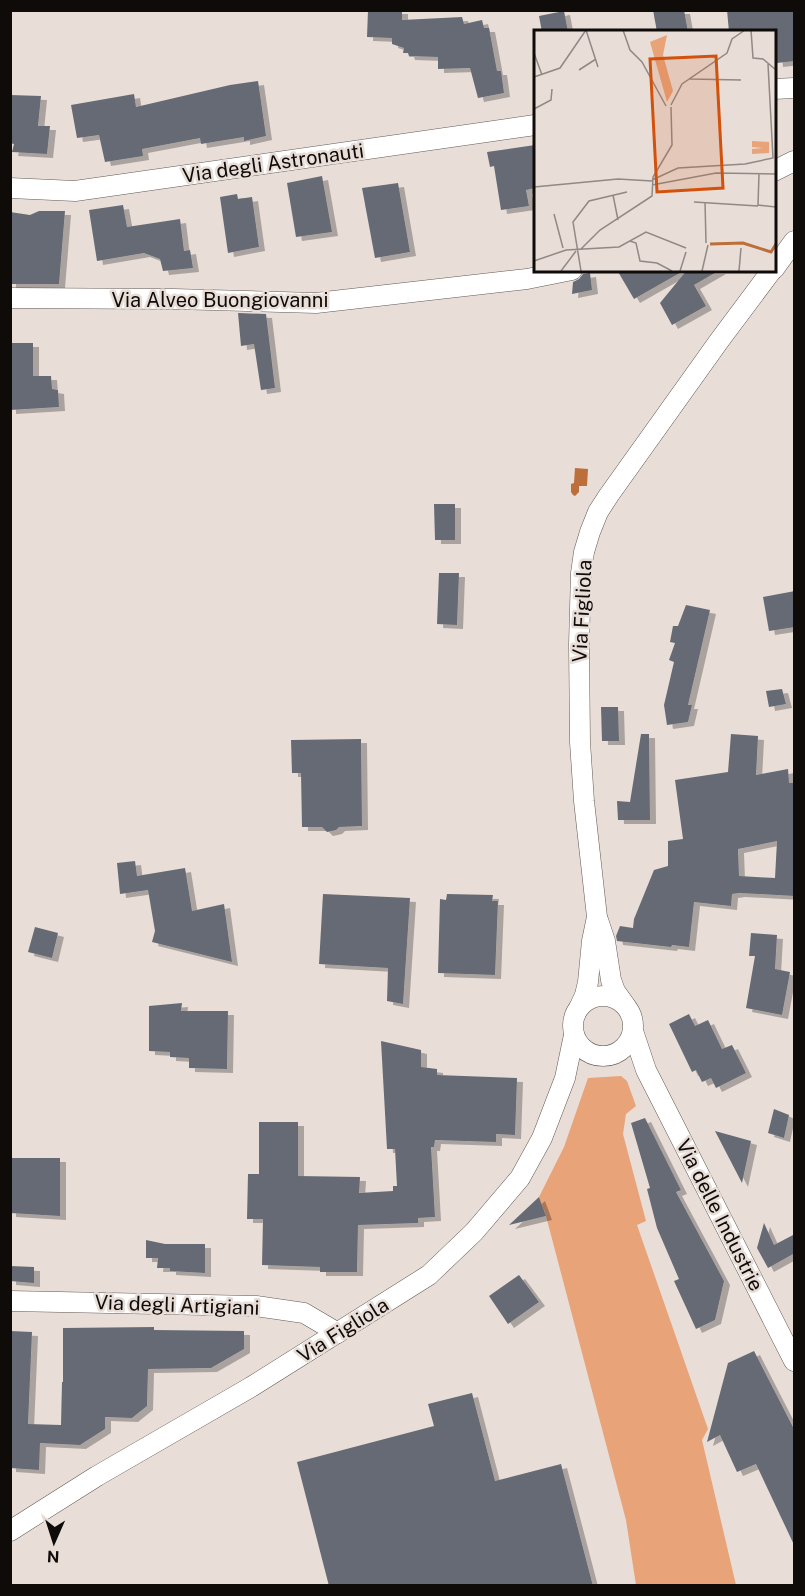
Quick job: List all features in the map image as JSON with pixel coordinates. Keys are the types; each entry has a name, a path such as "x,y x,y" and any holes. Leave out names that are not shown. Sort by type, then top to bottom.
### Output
{"street":[{"path":"775,89 795,88"},
{"name":"Via degli Astronauti","path":"10,188 75,191 534,126"},
{"path":"775,171 795,161"},
{"name":"Via Figliola","path":"775,266 795,241"},
{"name":"Via Alveo Buongiovanni","path":"10,298 174,298 316,303 527,279 562,272"},
{"name":"Via Figliola","path":"580,1006 588,982 597,917 580,742 579,644 581,573 584,552 594,522 609,495 771,272"},
{"name":"Via delle Industrie","path":"597,917 611,980 615,991 630,1012 633,1031 646,1070 795,1361"},
{"path":"624,1005 608,996 597,996 588,1000 574,1015 572,1025 574,1035 586,1052 606,1056 624,1048 633,1031"},
{"name":"Via Figliola","path":"10,1531 97,1476 251,1387 429,1275 474,1233 520,1178 542,1138 565,1078 574,1035"},
{"path":"616,1053 646,1070"},
{"path":"565,1078 596,1055"},
{"name":"Via degli Artigiani","path":"10,1301 256,1306 304,1313 338,1333"}],"shaded area":[{"path":"575,468 588,469 587,486 579,486 579,492 575,496 571,492 571,484 574,483"},
{"path":"621,1076 627,1081 636,1106 626,1114 623,1134 646,1221 637,1225 708,1429 702,1440 736,1585 636,1585 626,1520 546,1216 539,1197 564,1147 588,1078"}],"building":[{"path":"368,10 402,10 402,20 462,17 464,24 482,20 484,28 489,28 497,71 501,71 504,93 478,98 470,68 438,69 438,57 409,56 408,53 403,53 404,48 392,44 392,38 367,37"},
{"path":"653,10 684,10 688,30 657,30"},
{"path":"727,10 795,10 795,61 777,63 775,30 729,30"},
{"path":"564,11 568,30 542,30 539,16"},
{"path":"258,81 266,136 244,141 244,137 201,144 200,138 142,149 143,156 105,162 99,135 77,138 71,105 134,94 136,107 230,85"},
{"path":"10,95 41,96 38,126 50,126 47,154 12,152 14,144 10,143"},
{"path":"534,145 534,188 526,190 529,206 501,210 494,166 490,167 487,152"},
{"path":"322,176 332,232 296,237 287,183"},
{"path":"398,183 410,252 375,258 362,188"},
{"path":"237,194 238,199 252,197 259,247 228,253 220,197"},
{"path":"123,205 127,227 180,219 184,251 190,250 193,268 163,271 160,259 144,253 97,261 89,210"},
{"path":"39,211 65,211 59,284 10,284 10,212 30,215"},
{"path":"618,272 681,272 634,299"},
{"path":"685,272 717,272 694,285 706,306 672,325 660,303"},
{"path":"590,273 592,290 572,294 573,282 583,274"},
{"path":"238,313 266,314 275,388 261,390 254,344 241,346"},
{"path":"10,343 33,343 33,376 51,376 52,389 58,390 59,407 10,410"},
{"path":"434,504 455,504 455,540 435,540"},
{"path":"439,573 459,573 457,625 437,624"},
{"path":"795,591 795,627 769,631 763,597"},
{"path":"686,605 710,610 688,705 692,705 688,722 667,725 664,705 674,662 669,660 675,643 670,642 673,626 678,626"},
{"path":"782,689 786,704 769,707 766,691"},
{"path":"601,707 618,707 619,741 602,741"},
{"path":"641,734 649,734 650,820 618,820 617,801 630,802"},
{"path":"731,734 758,736 756,775 788,769 789,783 795,783 795,896 739,893 732,894 731,906 694,902 689,947 617,941 616,936 620,926 633,928 634,919 654,870 668,866 668,841 683,839 675,780 728,772","holes":["777,841 775,878 739,876 738,849"]},
{"path":"361,739 362,826 339,827 327,832 322,827 302,827 301,773 292,773 291,740"},
{"path":"135,861 137,876 185,868 192,911 224,904 232,962 152,942 155,931 148,890 120,894 117,863"},
{"path":"323,894 410,898 403,1004 387,1001 388,968 319,964"},
{"path":"447,894 493,895 492,901 498,901 495,975 438,973 440,899 446,900"},
{"path":"35,927 58,933 52,958 28,952"},
{"path":"751,933 777,935 775,969 790,972 782,1015 746,1008 755,956 749,956"},
{"path":"182,1003 181,1011 228,1011 227,1069 189,1068 189,1058 170,1057 170,1052 149,1051 149,1006"},
{"path":"689,1014 695,1026 708,1020 722,1049 732,1045 746,1073 716,1088 711,1078 702,1082 696,1070 692,1072 669,1024"},
{"path":"381,1041 421,1050 421,1067 437,1069 437,1075 517,1078 515,1135 496,1134 496,1142 435,1140 434,1147 431,1147 435,1217 418,1218 418,1223 358,1225 357,1272 320,1272 320,1267 262,1265 263,1219 247,1219 248,1174 259,1174 259,1122 298,1122 298,1176 360,1177 359,1193 393,1191 393,1186 397,1186 395,1149 387,1149"},
{"path":"774,1109 789,1115 784,1138 768,1133"},
{"path":"645,1118 681,1190 676,1192 724,1281 715,1320 696,1329 674,1281 679,1279 657,1228 647,1189 650,1188 631,1123"},
{"path":"715,1131 751,1141 742,1183"},
{"path":"10,1158 60,1158 60,1216 10,1213"},
{"path":"539,1197 546,1216 509,1225"},
{"path":"764,1223 774,1245 795,1234 795,1253 768,1268 757,1248"},
{"path":"146,1240 165,1244 205,1244 205,1273 157,1268 158,1258 146,1258"},
{"path":"10,1266 34,1267 34,1283 10,1281"},
{"path":"519,1275 539,1302 508,1324 489,1296"},
{"path":"154,1327 154,1330 244,1331 244,1349 211,1368 148,1369 147,1406 132,1418 105,1417 105,1429 80,1445 40,1443 39,1470 10,1468 10,1331 32,1332 28,1424 61,1425 63,1328"},
{"path":"754,1351 795,1431 795,1547 756,1464 737,1472 720,1435 707,1442 728,1363"},
{"path":"472,1393 495,1481 561,1464 593,1586 329,1586 297,1462 434,1426 428,1404"}]}
